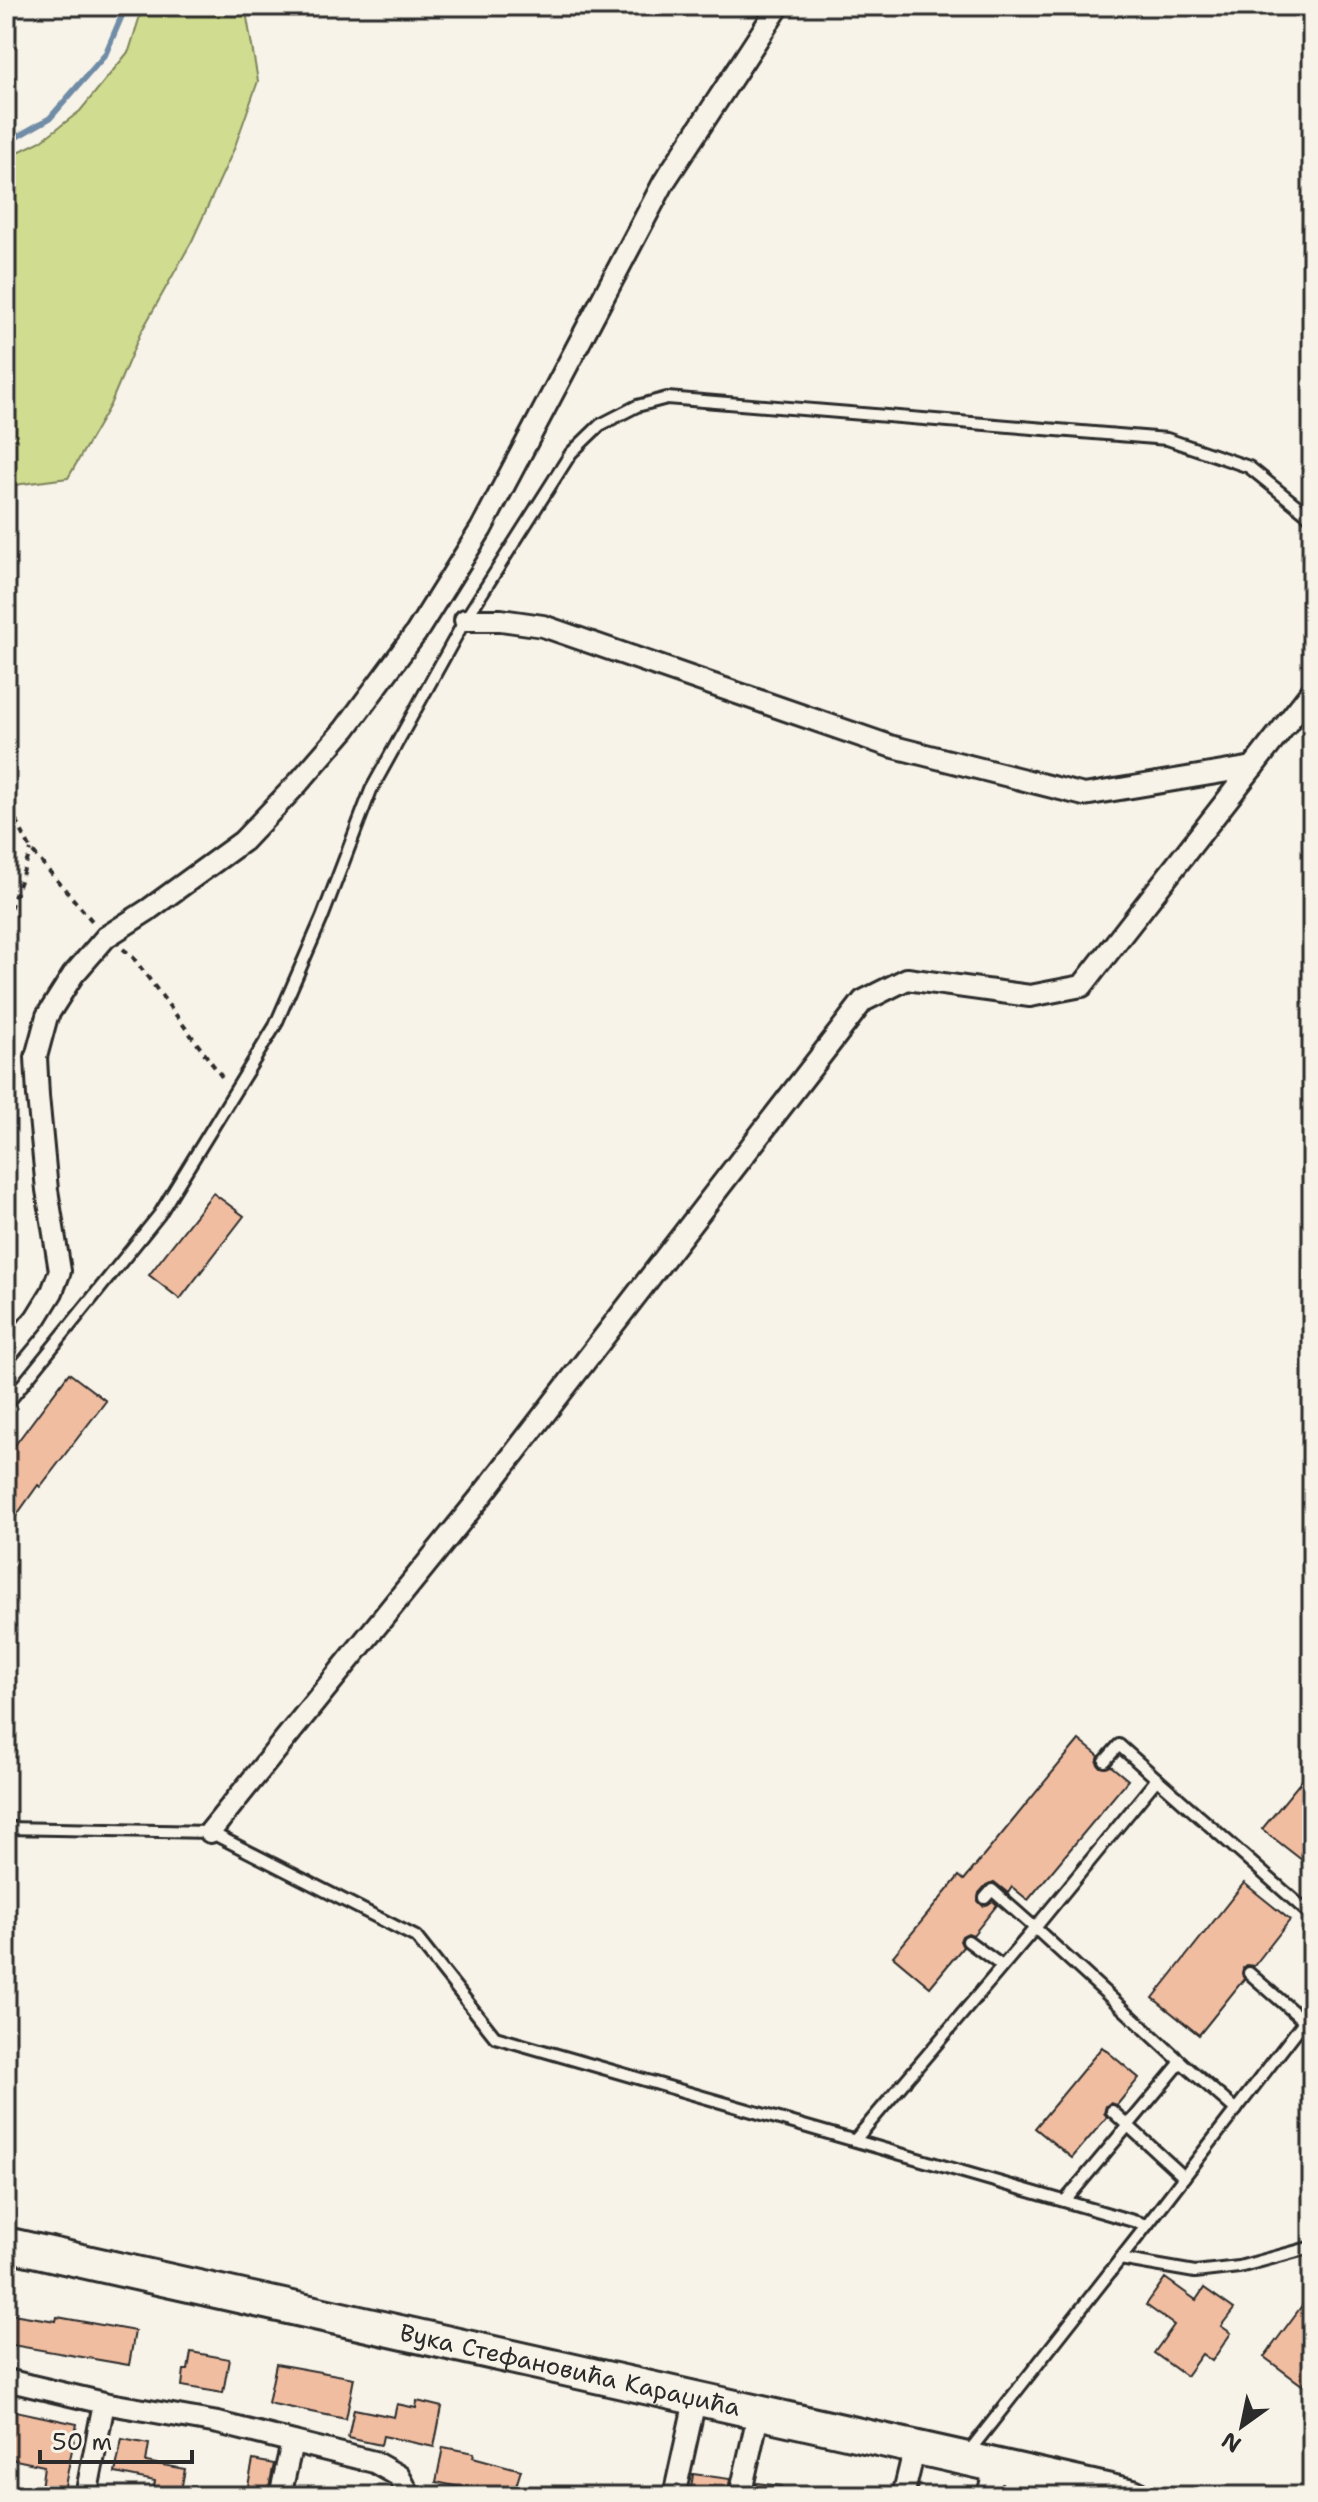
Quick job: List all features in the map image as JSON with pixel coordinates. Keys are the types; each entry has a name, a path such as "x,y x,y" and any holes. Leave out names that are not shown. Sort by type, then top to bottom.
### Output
{"main road":[{"name":"Вука Стефановића Караџића","path":"6,2244 1133,2496"}],"street":[{"path":"6,1354 36,1318 52,1292 60,1271 47,1190 36,1057 47,1016 73,975 106,937 243,841 345,729 416,633 481,529 664,182 779,6"},
{"path":"465,620 501,620 543,626 890,746 1084,795 1253,767"},
{"path":"210,1832 479,1499 863,1001 907,979 1030,996 1082,986 1312,691"},
{"path":"6,2380 104,2403 218,2423 374,2462 399,2476 410,2496"},
{"path":"674,2496 696,2396"},
{"path":"86,2496 104,2403"},
{"path":"740,2496 759,2411"},
{"path":"280,2496 292,2443"},
{"path":"903,2496 915,2447"},
{"path":"988,2496 995,2465"}],"lane":[{"path":"6,1405 159,1215 275,1026 322,918 371,790 465,620 571,453 600,425 637,406 667,398 1167,439 1249,467 1312,518"},
{"path":"1105,1761 1119,1745 1312,1916"},
{"path":"855,2140 1157,1779"},
{"path":"6,1828 210,1832 416,1937 495,2037 1147,2225"},
{"path":"985,1898 992,1890 1236,2110"},
{"path":"968,1941 1002,1966"},
{"path":"1249,1973 1304,2021"},
{"path":"964,2458 1312,2011"},
{"path":"1065,2201 1181,2062"},
{"path":"1112,2111 1184,2177"},
{"path":"1120,2259 1195,2272 1239,2267 1312,2247"}],"path":[{"path":"6,920 31,850"}],"green space":[{"path":"143,6 245,6 258,81 234,149 192,241 140,334 110,405 68,478 6,486 6,158 41,141 80,111 129,51"}],"building":[{"path":"213,1193 244,1216 180,1299 149,1275"},
{"path":"69,1373 106,1401 6,1530 6,1457"},
{"path":"1079,1740 1099,1756 1097,1763 1100,1767 1111,1766 1128,1780 1028,1900 1012,1887 1008,1893 994,1882 986,1885 979,1893 978,1901 983,1906 993,1901 997,1905 973,1935 968,1933 962,1936 960,1941 963,1947 930,1987 893,1956 959,1876 964,1880"},
{"path":"1312,1768 1312,1868 1262,1829"},
{"path":"1244,1883 1290,1920 1254,1966 1243,1968 1244,1979 1199,2035 1153,1998"},
{"path":"1102,2047 1139,2078 1117,2105 1110,2103 1106,2106 1104,2113 1107,2117 1072,2158 1035,2128"},
{"path":"1165,2278 1196,2300 1204,2288 1234,2309 1221,2326 1231,2333 1212,2361 1202,2354 1186,2376 1154,2353 1174,2325 1146,2305"},
{"path":"1312,2292 1312,2372 1302,2385 1264,2357"},
{"path":"6,2313 56,2321 57,2317 135,2331 129,2365 6,2344"},
{"path":"191,2352 229,2359 223,2393 182,2386"},
{"path":"276,2364 354,2378 346,2419 268,2403"},
{"path":"417,2401 442,2407 434,2447 383,2436 381,2445 348,2438 354,2409 394,2417 397,2404 416,2408"},
{"path":"11,2410 77,2424 63,2496 40,2496 44,2466 6,2458"},
{"path":"122,2439 149,2444 146,2462 185,2469 180,2496 152,2496 155,2481 115,2473"},
{"path":"443,2447 474,2453 473,2457 521,2470 513,2496 483,2496 484,2492 436,2482"},
{"path":"253,2460 274,2464 267,2496 246,2496"},
{"path":"693,2474 730,2479 727,2496 690,2496"},
{"path":"756,2483 781,2486 781,2496 753,2496"}],"waterway":[{"path":"6,143 50,118 105,55 126,6"}]}
